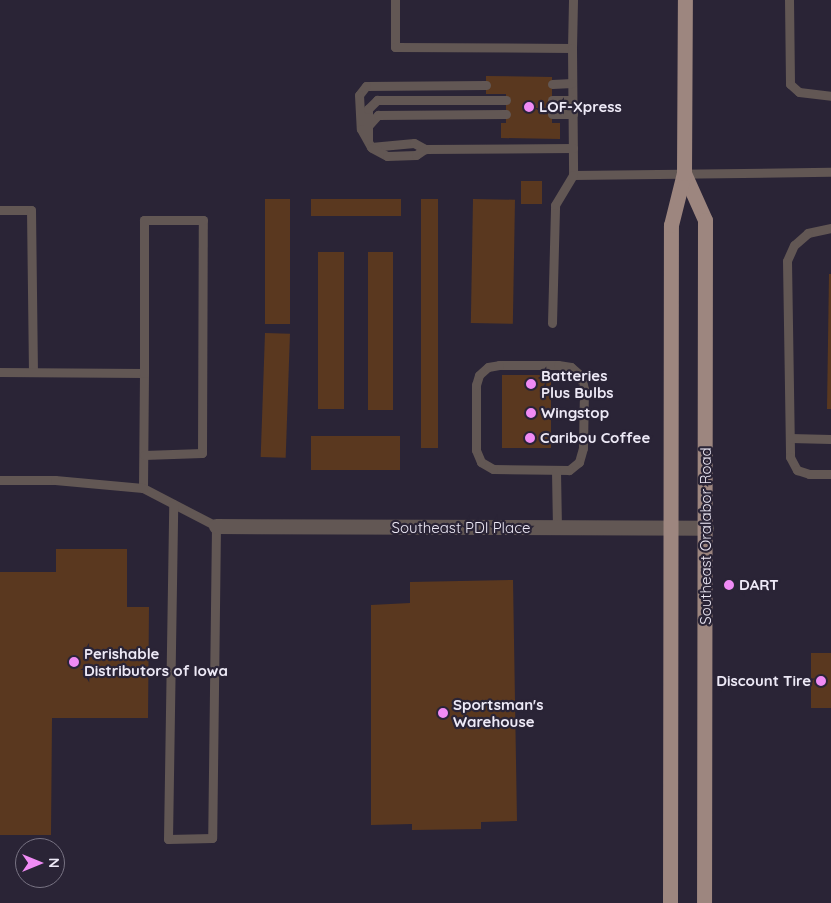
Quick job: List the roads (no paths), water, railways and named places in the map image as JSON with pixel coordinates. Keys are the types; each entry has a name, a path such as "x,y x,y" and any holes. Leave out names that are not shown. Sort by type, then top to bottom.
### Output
{"main road":[{"name":"Southeast Oralabor Road","path":"670,903 671,225 684,173 684,0"},
{"name":"Southeast Oralabor Road","path":"684,173 706,220 704,903"}],"street":[{"name":"Southeast PDI Place","path":"216,526 706,528"}],"lane":[{"path":"395,0 395,47 572,48"},
{"path":"552,323 555,205 573,175 573,0"},
{"path":"789,0 790,84 799,92 831,96"},
{"path":"552,84 572,83"},
{"path":"370,146 359,115 359,95 366,86 486,85"},
{"path":"370,146 368,109 377,100 506,100"},
{"path":"552,100 572,100"},
{"path":"368,126 378,115 506,114"},
{"path":"552,114 572,114"},
{"path":"370,146 414,143 425,149 573,148"},
{"path":"573,175 831,172"},
{"path":"0,210 31,210 32,371"},
{"path":"143,488 144,220 203,220 202,453 144,455"},
{"path":"831,228 808,233 794,244 787,260 790,458 797,470 809,474 831,474"},
{"path":"558,365 571,367 581,376 584,389 583,448 574,466 556,471 493,469 481,462 476,450 476,385 479,375 488,367 558,365"},
{"path":"0,372 144,373"},
{"path":"790,438 831,439"},
{"path":"556,471 557,528"},
{"path":"0,480 55,480 143,488 216,526 212,838 168,839 173,504"}],"place":[{"name":"LOF-Xpress","path":"529,107"},
{"name":"Batteries Plus Bulbs","path":"531,384"},
{"name":"Wingstop","path":"531,413"},
{"name":"Caribou Coffee","path":"530,438"},
{"name":"DART","path":"729,585"},
{"name":"Perishable Distributors of Iowa","path":"74,662"},
{"name":"Discount Tire","path":"821,681"},
{"name":"Sportsman's Warehouse","path":"443,713"}]}
